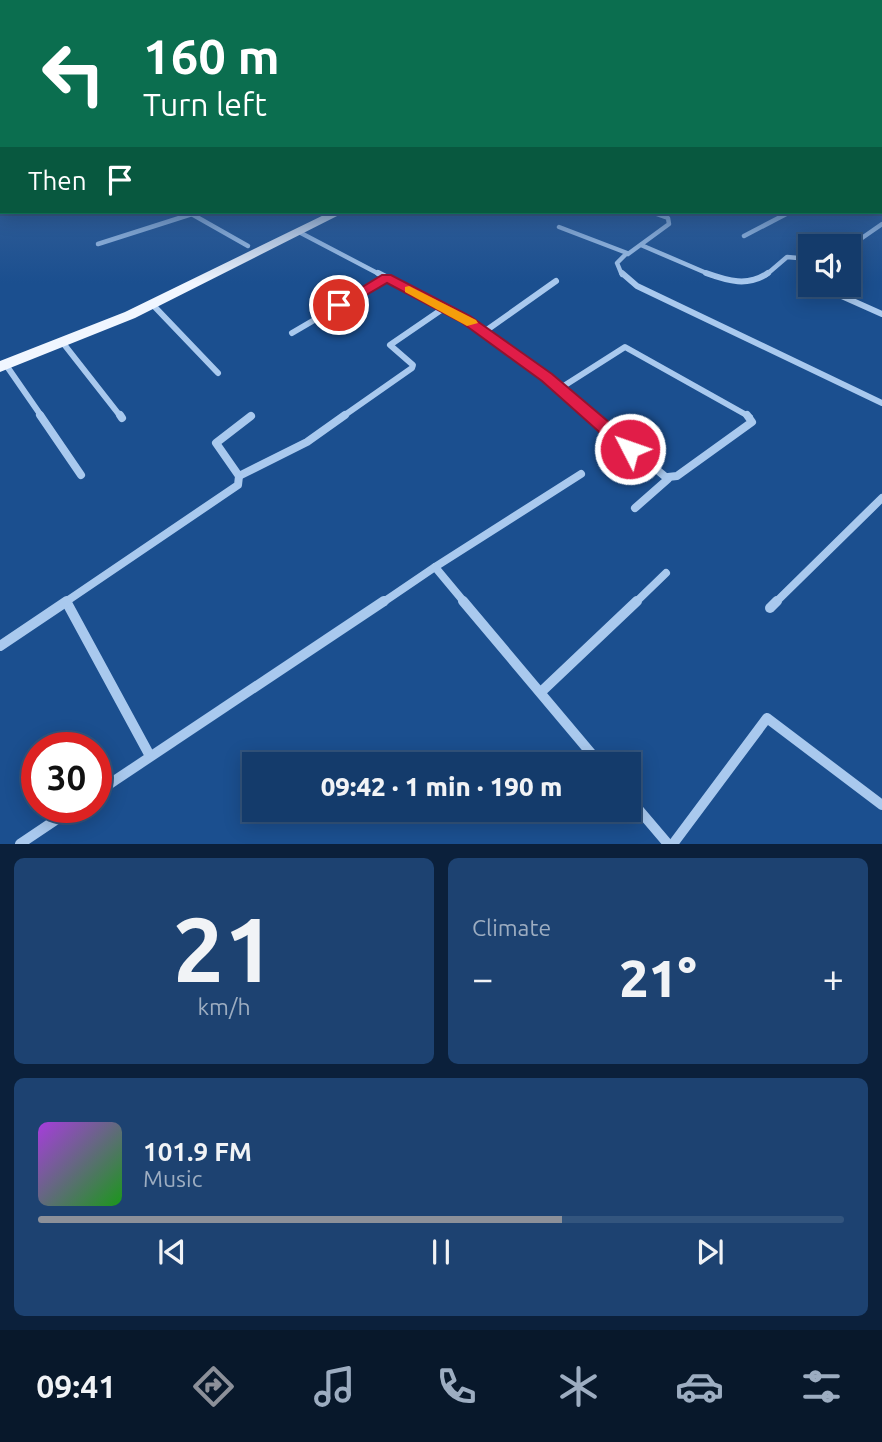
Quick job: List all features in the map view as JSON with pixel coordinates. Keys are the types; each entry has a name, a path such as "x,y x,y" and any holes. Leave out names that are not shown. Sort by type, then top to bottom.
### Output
{"main road":[{"path":"2,363 317,214"},
{"path":"2,363 63,343 152,304 335,214"}],"street":[{"path":"97,244 187,214"},
{"path":"192,214 248,246"},
{"path":"657,214 668,218 669,224 617,263 623,276 637,286 882,403"},
{"path":"744,236 786,214"},
{"path":"861,239 882,224"},
{"path":"559,227 628,254"},
{"path":"299,232 484,332 559,388 668,478"},
{"path":"642,245 695,266 720,280 743,284 754,282 788,257 798,258"},
{"path":"292,333 386,278"},
{"path":"484,332 556,281"},
{"path":"844,297 882,314"},
{"path":"152,304 218,373"},
{"path":"239,476 307,442 412,368 413,365 390,345 444,308"},
{"path":"63,343 122,418"},
{"path":"559,388 625,347 752,418 752,422 677,476 668,478 635,508"},
{"path":"2,363 80,475"},
{"path":"0,646 238,485 239,476 216,443 251,416"},
{"path":"112,782 435,567 581,474"},
{"path":"770,608 882,498"},
{"path":"435,567 590,752"},
{"path":"541,692 666,573"},
{"path":"67,603 150,757"},
{"path":"673,844 767,718 882,805"},
{"path":"641,812 668,844"},
{"path":"20,844 51,823"}],"slow traffic":[{"path":"409,290 471,323"}],"route":[{"path":"339,305 386,278 466,319 547,378 630,449"}]}
